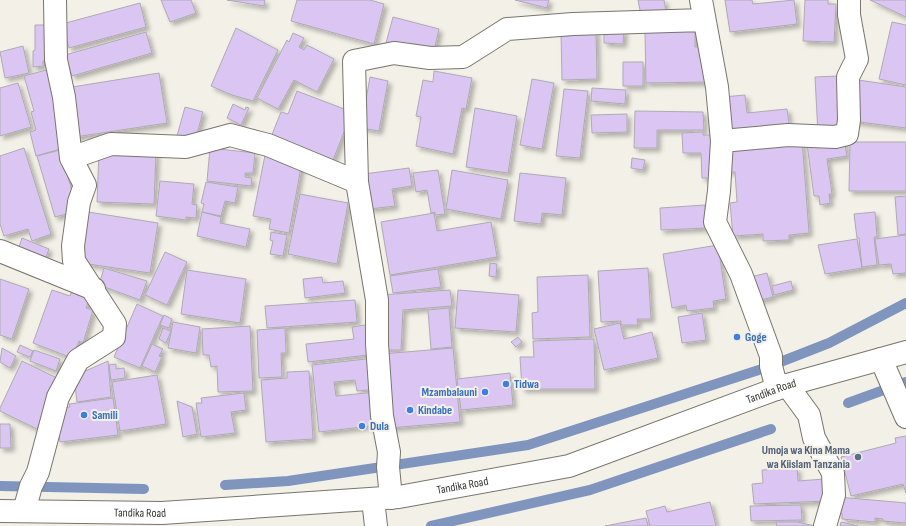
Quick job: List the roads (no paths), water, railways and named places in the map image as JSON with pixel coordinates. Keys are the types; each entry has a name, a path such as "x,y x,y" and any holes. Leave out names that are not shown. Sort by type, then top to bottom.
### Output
{"street":[{"path":"24,511 31,486 38,472 58,397 78,360 114,337 115,324 94,289 74,261 73,246 79,202 84,185 71,158 64,97 56,60 55,0"},
{"path":"722,141 788,135 835,137 847,134 849,120 848,77 857,60 849,15 849,0"},
{"path":"376,526 390,452 382,416 377,344 377,300 357,182 354,61 394,53 430,58 463,57 507,29 573,24 703,10 717,87 722,141 720,191 715,222 741,274 771,356 771,366 782,387 809,415 814,438 833,473 834,495 825,526"},
{"path":"71,158 111,144 186,147 230,134 268,144 357,182"},
{"path":"0,251 94,289"},
{"name":"Tandika Road","path":"0,511 24,511 164,520 382,498 569,466 782,387 906,352"},
{"path":"881,359 906,416"}],"waterway":[{"path":"225,485 288,481 528,445 765,368 829,343 906,303"},
{"path":"848,403 906,382"},
{"path":"431,526 590,490 771,429"},
{"path":"0,486 144,489"}],"place":[{"name":"Goge","path":"737,337"},
{"name":"Tidwa","path":"506,384"},
{"name":"Mzambalauni","path":"485,392"},
{"name":"Kindabe","path":"410,410"},
{"name":"Samili","path":"84,415"},
{"name":"Dula","path":"362,426"},
{"name":"Umoja wa Kina Mama wa Kiislam Tanzania","path":"858,457"}]}
